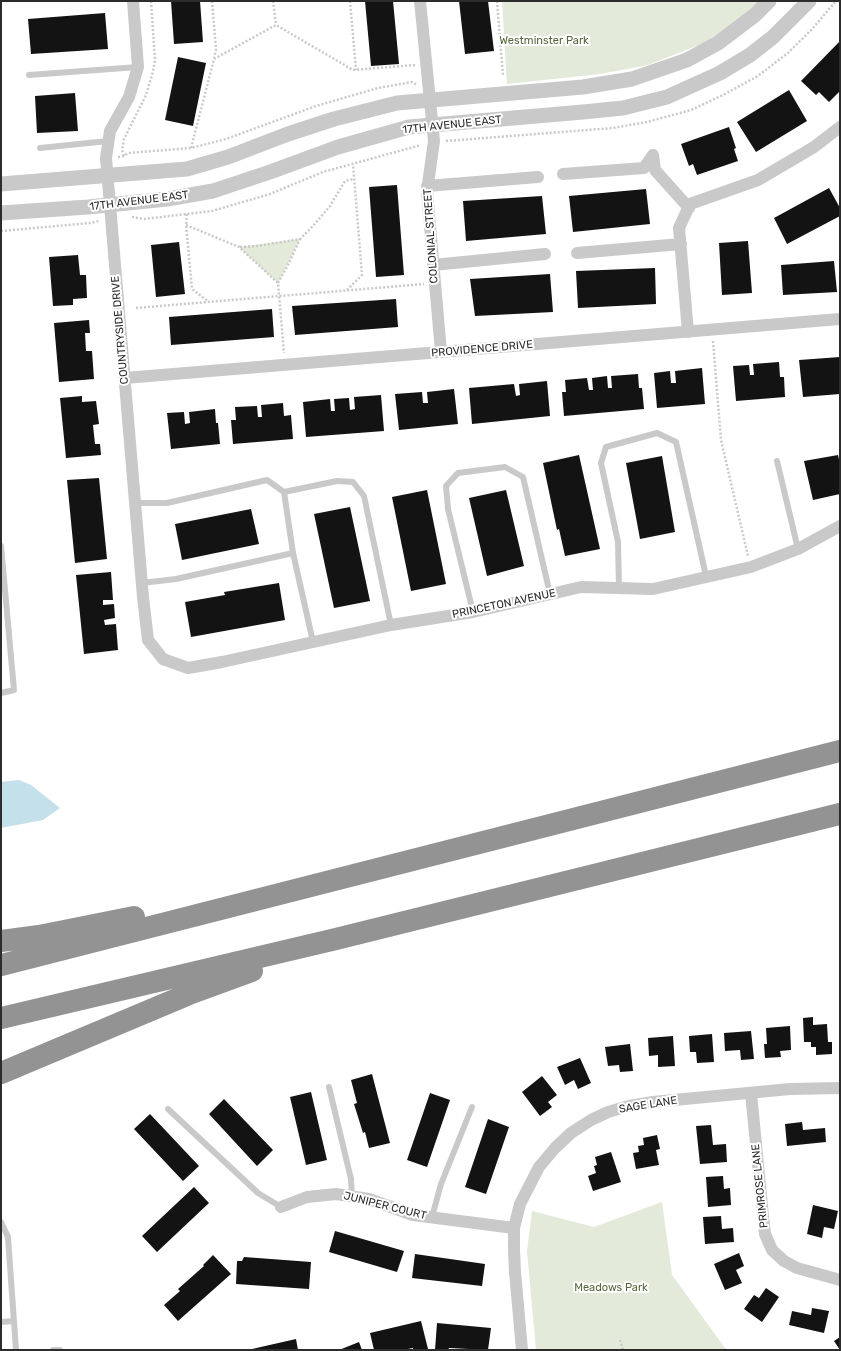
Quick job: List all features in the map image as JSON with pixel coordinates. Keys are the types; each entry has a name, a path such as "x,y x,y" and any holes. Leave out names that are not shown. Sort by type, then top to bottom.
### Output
{"highway":[{"path":"1,965 840,751"},
{"path":"1,1018 336,939 840,814"},
{"path":"1,941 38,936 357,874"},
{"path":"1,1073 189,994 336,939"}],"street":[{"name":"COUNTRYSIDE DRIVE","path":"132,1 138,67 129,97 110,131 106,158 148,640 163,659"},
{"name":"COLONIAL STREET","path":"420,1 428,95 434,141 427,191 441,352"},
{"path":"1,184 187,169 228,157 288,134 334,119 428,95 583,86 632,78 686,60 718,43 755,15 769,1"},
{"name":"17TH AVENUE EAST","path":"1,213 110,205 167,199 213,191 270,172 338,146 410,127 622,108 667,97 720,73 750,55 773,37 809,1"},
{"path":"688,332 679,228 690,204 758,180 814,147 840,126"},
{"path":"563,174 644,168 653,154 655,170 689,208"},
{"path":"428,186 538,177"},
{"path":"577,253 681,244"},
{"path":"433,265 545,254"},
{"name":"PROVIDENCE DRIVE","path":"124,378 840,319"},
{"name":"PRINCETON AVENUE","path":"163,659 188,668 391,625 473,612 581,587 653,589 751,567 798,549 840,526"},
{"name":"SAGE LANE","path":"522,1350 515,1272 514,1228 520,1204 539,1167 555,1148 571,1133 591,1120 608,1112 629,1106 790,1089 840,1088"},
{"name":"PRIMROSE LANE","path":"751,1093 763,1216 766,1234 772,1250 784,1261 797,1268 840,1280"},
{"name":"JUNIPER COURT","path":"281,1207 307,1197 336,1194 369,1200 413,1215 514,1228"}],"lane":[{"path":"29,76 138,67"},
{"path":"40,148 108,140"},
{"path":"619,589 618,542 601,463 606,447 657,433 676,442 706,576"},
{"path":"777,461 798,549"},
{"path":"473,612 448,509 446,486 458,473 505,467 523,477 550,594"},
{"path":"135,503 167,503 266,480 284,492 337,481 353,482 364,496 391,625"},
{"path":"284,492 294,553 313,642"},
{"path":"1,546 14,690 1,693"},
{"path":"142,583 176,579 294,553"},
{"path":"329,1087 351,1179 352,1196"},
{"path":"432,1217 441,1184 472,1107"},
{"path":"168,1108 258,1193 281,1207"},
{"path":"1,1222 8,1236 16,1350"},
{"path":"1,1322 14,1321"},
{"path":"53,1350 60,1350"}],"path":[{"path":"191,148 216,49 212,1"},
{"path":"273,1 276,25"},
{"path":"350,1 356,70"},
{"path":"497,1 503,76"},
{"path":"214,59 276,25"},
{"path":"276,25 353,70 426,64"},
{"path":"106,158 124,156 128,153 191,148 226,139 316,106 378,88 412,82 428,95"},
{"path":"347,290 362,275 353,164"},
{"path":"284,353 278,283 300,239 330,206 345,181 354,179"},
{"path":"187,214 186,225 192,289 209,302"},
{"path":"186,225 239,247 278,283"},
{"path":"239,247 257,246 300,239"},
{"path":"136,308 434,283"},
{"path":"712,330 721,440 751,567"},
{"path":"620,1340 623,1350"}],"green space":[{"name":"Westminster Park","path":"502,1 759,1 744,16 704,43 648,65 600,74 507,84"},
{"path":"300,239 278,283 239,247"},
{"name":"Meadows Park","path":"662,1202 672,1275 725,1348 729,1350 536,1350 527,1251 532,1211 594,1227"}],"water":[{"path":"19,780 31,785 60,808 43,820 1,828 1,782"}],"building":[{"path":"171,1 200,1 203,42 174,44"},
{"path":"365,1 393,1 399,64 371,66"},
{"path":"459,1 488,1 494,51 465,54"},
{"path":"105,13 108,49 31,54 28,19"},
{"path":"840,41 840,91 829,102 819,92 816,95 801,81"},
{"path":"178,57 206,63 193,126 165,120"},
{"path":"789,90 807,121 756,152 737,122"},
{"path":"75,93 78,131 37,133 35,96"},
{"path":"729,127 736,148 734,149 738,161 697,175 693,164 689,166 681,144"},
{"path":"397,185 404,275 376,277 369,187"},
{"path":"829,188 840,208 840,216 787,244 774,218"},
{"path":"646,189 650,224 573,232 569,196"},
{"path":"542,196 546,234 466,241 463,201"},
{"path":"748,241 752,293 722,295 719,243"},
{"path":"179,242 185,294 156,297 151,245"},
{"path":"78,255 80,275 86,275 87,298 73,299 73,305 53,306 49,257"},
{"path":"834,261 837,292 783,295 781,265"},
{"path":"655,268 656,304 578,308 576,271"},
{"path":"550,274 553,312 475,316 470,279"},
{"path":"396,299 398,327 295,335 292,306"},
{"path":"272,309 274,337 171,345 169,317"},
{"path":"89,320 90,333 85,333 86,351 92,351 94,379 59,382 54,323"},
{"path":"840,357 840,394 803,397 799,360"},
{"path":"779,362 780,377 784,377 785,397 736,401 733,366 749,365 750,375 754,375 753,364"},
{"path":"702,368 705,404 657,408 654,373 670,371 671,383 676,383 675,371"},
{"path":"638,374 639,388 642,388 644,409 564,416 562,392 566,392 565,380 587,378 589,390 593,390 592,378 607,376 608,388 612,388 611,376"},
{"path":"547,381 550,416 472,424 469,388 514,384 516,396 520,395 519,384"},
{"path":"454,389 458,424 399,430 395,394 422,392 423,403 428,403 427,392"},
{"path":"381,395 384,431 306,437 303,402 330,399 331,411 335,411 334,399 349,398 350,410 355,409 354,397"},
{"path":"82,396 82,402 96,401 99,424 93,425 95,444 100,444 101,455 66,458 60,398"},
{"path":"283,403 284,416 291,415 293,439 233,444 231,420 236,420 235,407 257,406 258,417 262,417 261,405"},
{"path":"215,409 220,444 171,449 167,413 184,412 185,424 190,423 189,412"},
{"path":"579,455 600,549 565,556 559,529 557,530 543,463"},
{"path":"838,455 840,464 840,494 813,500 804,461"},
{"path":"662,456 675,532 640,539 626,463"},
{"path":"99,478 107,559 75,563 67,480"},
{"path":"427,490 446,584 411,591 392,497"},
{"path":"506,490 524,566 487,576 469,498"},
{"path":"350,507 370,601 334,608 314,514"},
{"path":"251,509 259,544 182,560 175,524"},
{"path":"111,572 113,600 103,600 103,605 114,604 115,618 104,620 105,625 116,624 118,650 84,654 76,575"},
{"path":"279,583 285,620 191,637 185,602 225,595 224,592"},
{"path":"813,1017 813,1025 827,1024 828,1042 832,1042 832,1054 816,1055 816,1047 811,1047 811,1042 804,1042 803,1018"},
{"path":"790,1026 791,1050 780,1051 781,1057 765,1058 764,1044 767,1044 766,1028"},
{"path":"751,1031 754,1059 741,1060 740,1050 725,1051 724,1033"},
{"path":"712,1034 714,1062 697,1063 696,1052 690,1052 689,1036"},
{"path":"673,1036 675,1066 658,1067 658,1055 649,1056 648,1038"},
{"path":"630,1044 633,1071 620,1072 619,1065 608,1066 605,1047"},
{"path":"580,1058 591,1083 578,1089 574,1080 565,1085 557,1067"},
{"path":"372,1074 390,1143 369,1148 365,1132 363,1133 354,1104 357,1103 351,1080"},
{"path":"542,1076 557,1095 548,1102 552,1107 540,1116 522,1092"},
{"path":"311,1092 327,1160 306,1165 290,1097"},
{"path":"430,1093 450,1100 427,1167 407,1160"},
{"path":"224,1099 273,1150 257,1166 209,1114"},
{"path":"150,1114 199,1166 183,1181 134,1129"},
{"path":"488,1119 509,1127 486,1194 465,1187"},
{"path":"802,1122 803,1130 825,1128 826,1142 787,1146 785,1124"},
{"path":"711,1125 713,1145 726,1144 727,1162 700,1164 696,1126"},
{"path":"657,1135 660,1149 656,1150 659,1165 636,1169 633,1153 639,1152 638,1146 644,1145 643,1138"},
{"path":"611,1152 621,1182 593,1191 588,1176 596,1173 594,1166 597,1165 595,1157"},
{"path":"723,1176 724,1189 730,1188 731,1205 708,1207 706,1177"},
{"path":"194,1187 209,1203 157,1252 142,1236"},
{"path":"813,1205 838,1211 834,1229 824,1227 822,1238 807,1234"},
{"path":"721,1216 722,1229 733,1228 734,1242 705,1244 703,1217"},
{"path":"335,1231 404,1251 397,1272 329,1252"},
{"path":"739,1253 744,1266 736,1270 742,1283 725,1290 714,1264"},
{"path":"415,1254 485,1264 482,1286 412,1278"},
{"path":"213,1255 231,1274 178,1321 164,1305 180,1291 178,1289 204,1266 203,1265"},
{"path":"244,1257 311,1262 309,1289 236,1284 237,1261 242,1261"},
{"path":"766,1288 779,1297 762,1322 744,1309 754,1295 759,1298"},
{"path":"812,1308 829,1311 824,1333 789,1325 792,1311 811,1315"},
{"path":"421,1321 428,1349 413,1350 413,1348 403,1350 374,1350 370,1333"},
{"path":"437,1323 491,1328 488,1350 449,1348 448,1350 435,1350"},
{"path":"840,1337 840,1350 834,1341"},
{"path":"296,1339 298,1350 252,1350 252,1349"},
{"path":"359,1342 362,1350 339,1350"}]}
